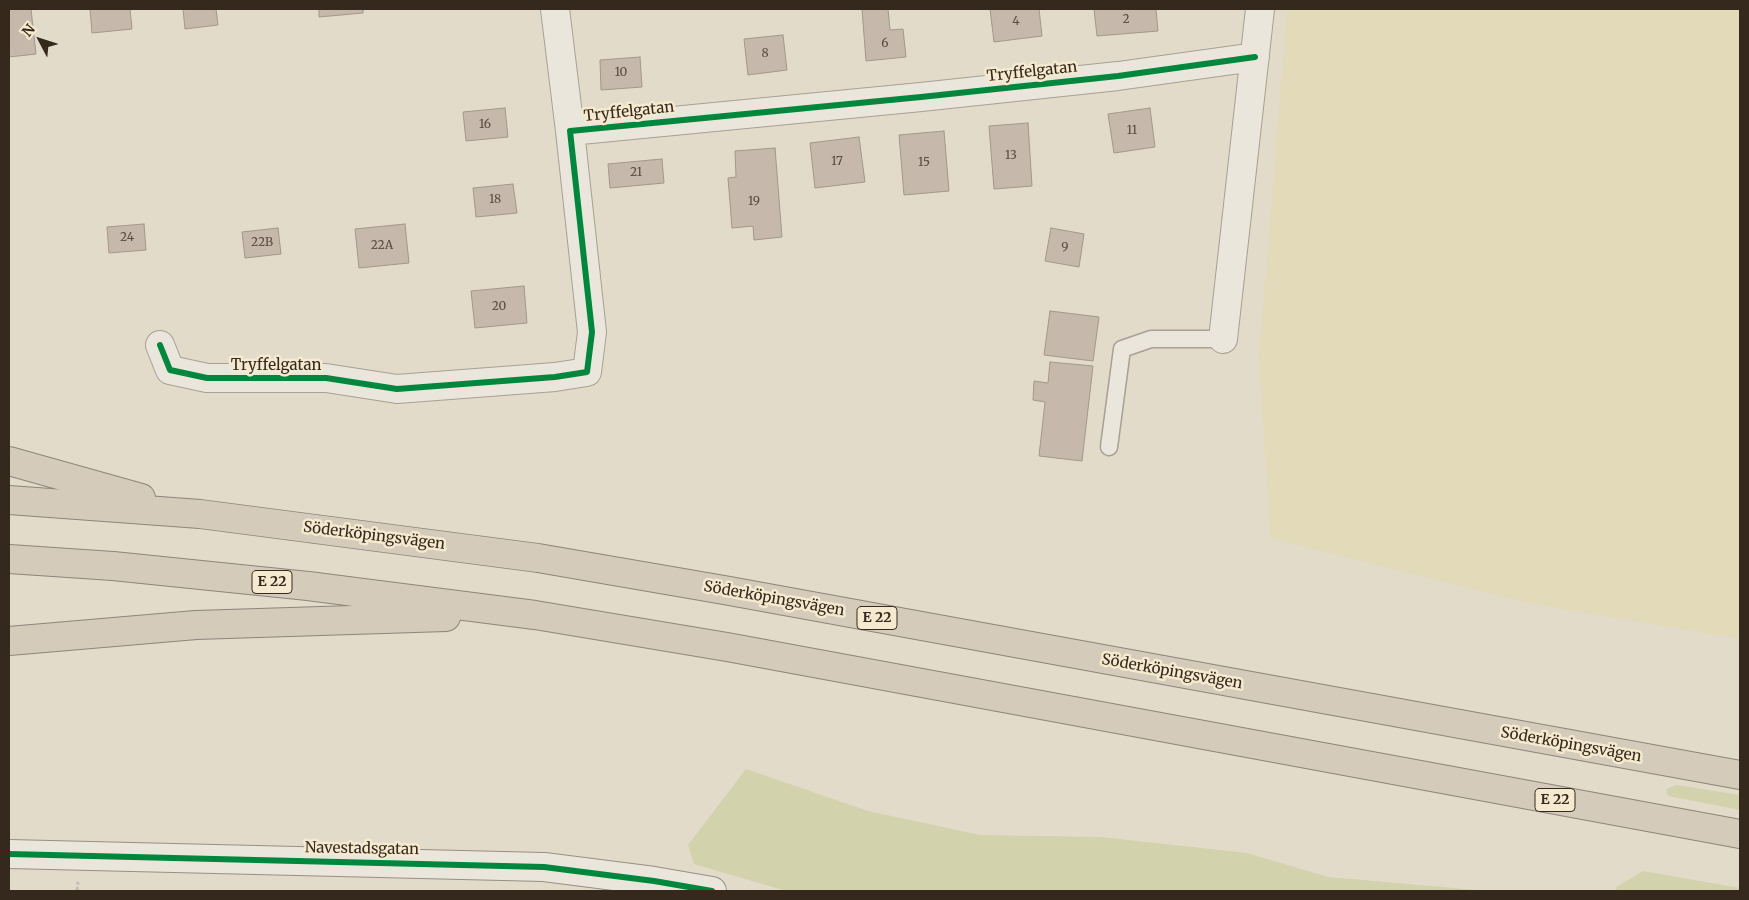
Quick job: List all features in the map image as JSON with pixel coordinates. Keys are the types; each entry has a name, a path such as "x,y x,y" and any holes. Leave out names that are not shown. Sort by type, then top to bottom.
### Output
{"highway":[{"path":"9,461 200,514"},
{"name":"Söderköpingsvägen","path":"9,500 200,514 529,557 695,585 1740,776"},
{"name":"E 22","path":"9,559 113,566 308,586 535,614 1740,834"},
{"path":"9,641 196,625 535,614"}],"street":[{"name":"Tryffelgatan","path":"160,345 170,370 208,378 326,378 397,389 546,378 587,372 592,332 555,9"},
{"path":"1223,339 1260,9"},
{"name":"Tryffelgatan","path":"570,131 1118,76 1255,57"},
{"name":"Navestadsgatan","path":"9,854 544,867 654,886 712,891"}],"lane":[{"path":"1109,447 1122,349 1151,339 1223,339"}],"shaded area":[{"path":"1287,9 1740,9 1740,639 1532,604 1270,538 1259,357"}],"green space":[{"path":"746,769 868,811 980,835 1101,837 1247,853 1328,877 1488,891 786,891 694,864 688,845"},
{"path":"1677,785 1740,795 1740,810 1668,796 1666,789"},
{"path":"1643,871 1740,888 1740,891 1618,891 1615,888"}],"building":[{"path":"9,9 31,9 36,54 9,57"},
{"path":"90,9 130,9 132,29 92,33"},
{"path":"183,9 216,9 218,25 185,29"},
{"path":"319,9 363,9 363,13 319,17"},
{"path":"862,9 888,9 890,30 903,29 906,57 866,61"},
{"path":"990,9 1039,9 1042,36 994,42"},
{"path":"1094,9 1156,9 1158,31 1097,36"},
{"path":"783,35 787,70 748,75 744,39"},
{"path":"640,57 642,87 601,90 600,60"},
{"path":"505,108 508,137 466,141 463,112"},
{"path":"1150,108 1155,147 1114,153 1108,114"},
{"path":"1028,123 1032,186 994,189 989,126"},
{"path":"944,131 949,191 904,195 899,135"},
{"path":"859,137 865,182 815,188 810,143"},
{"path":"775,148 782,237 754,240 753,226 732,228 728,178 736,177 735,151"},
{"path":"662,159 664,183 610,188 608,164"},
{"path":"513,184 517,213 476,217 473,188"},
{"path":"144,224 146,250 109,253 107,227"},
{"path":"405,224 409,263 359,268 355,229"},
{"path":"278,228 281,254 245,258 242,232"},
{"path":"1051,228 1084,234 1079,267 1045,261"},
{"path":"524,286 527,323 475,328 471,291"},
{"path":"1050,311 1099,317 1093,361 1044,355"},
{"path":"1050,362 1093,366 1082,461 1039,456 1045,402 1033,400 1034,381 1048,383"}],"cycle path":[{"path":"160,345 170,370 207,378 326,378 397,389 555,377 587,372 592,332 570,131 1118,76 1255,57"},
{"path":"9,854 544,867 654,881 712,891"}]}
